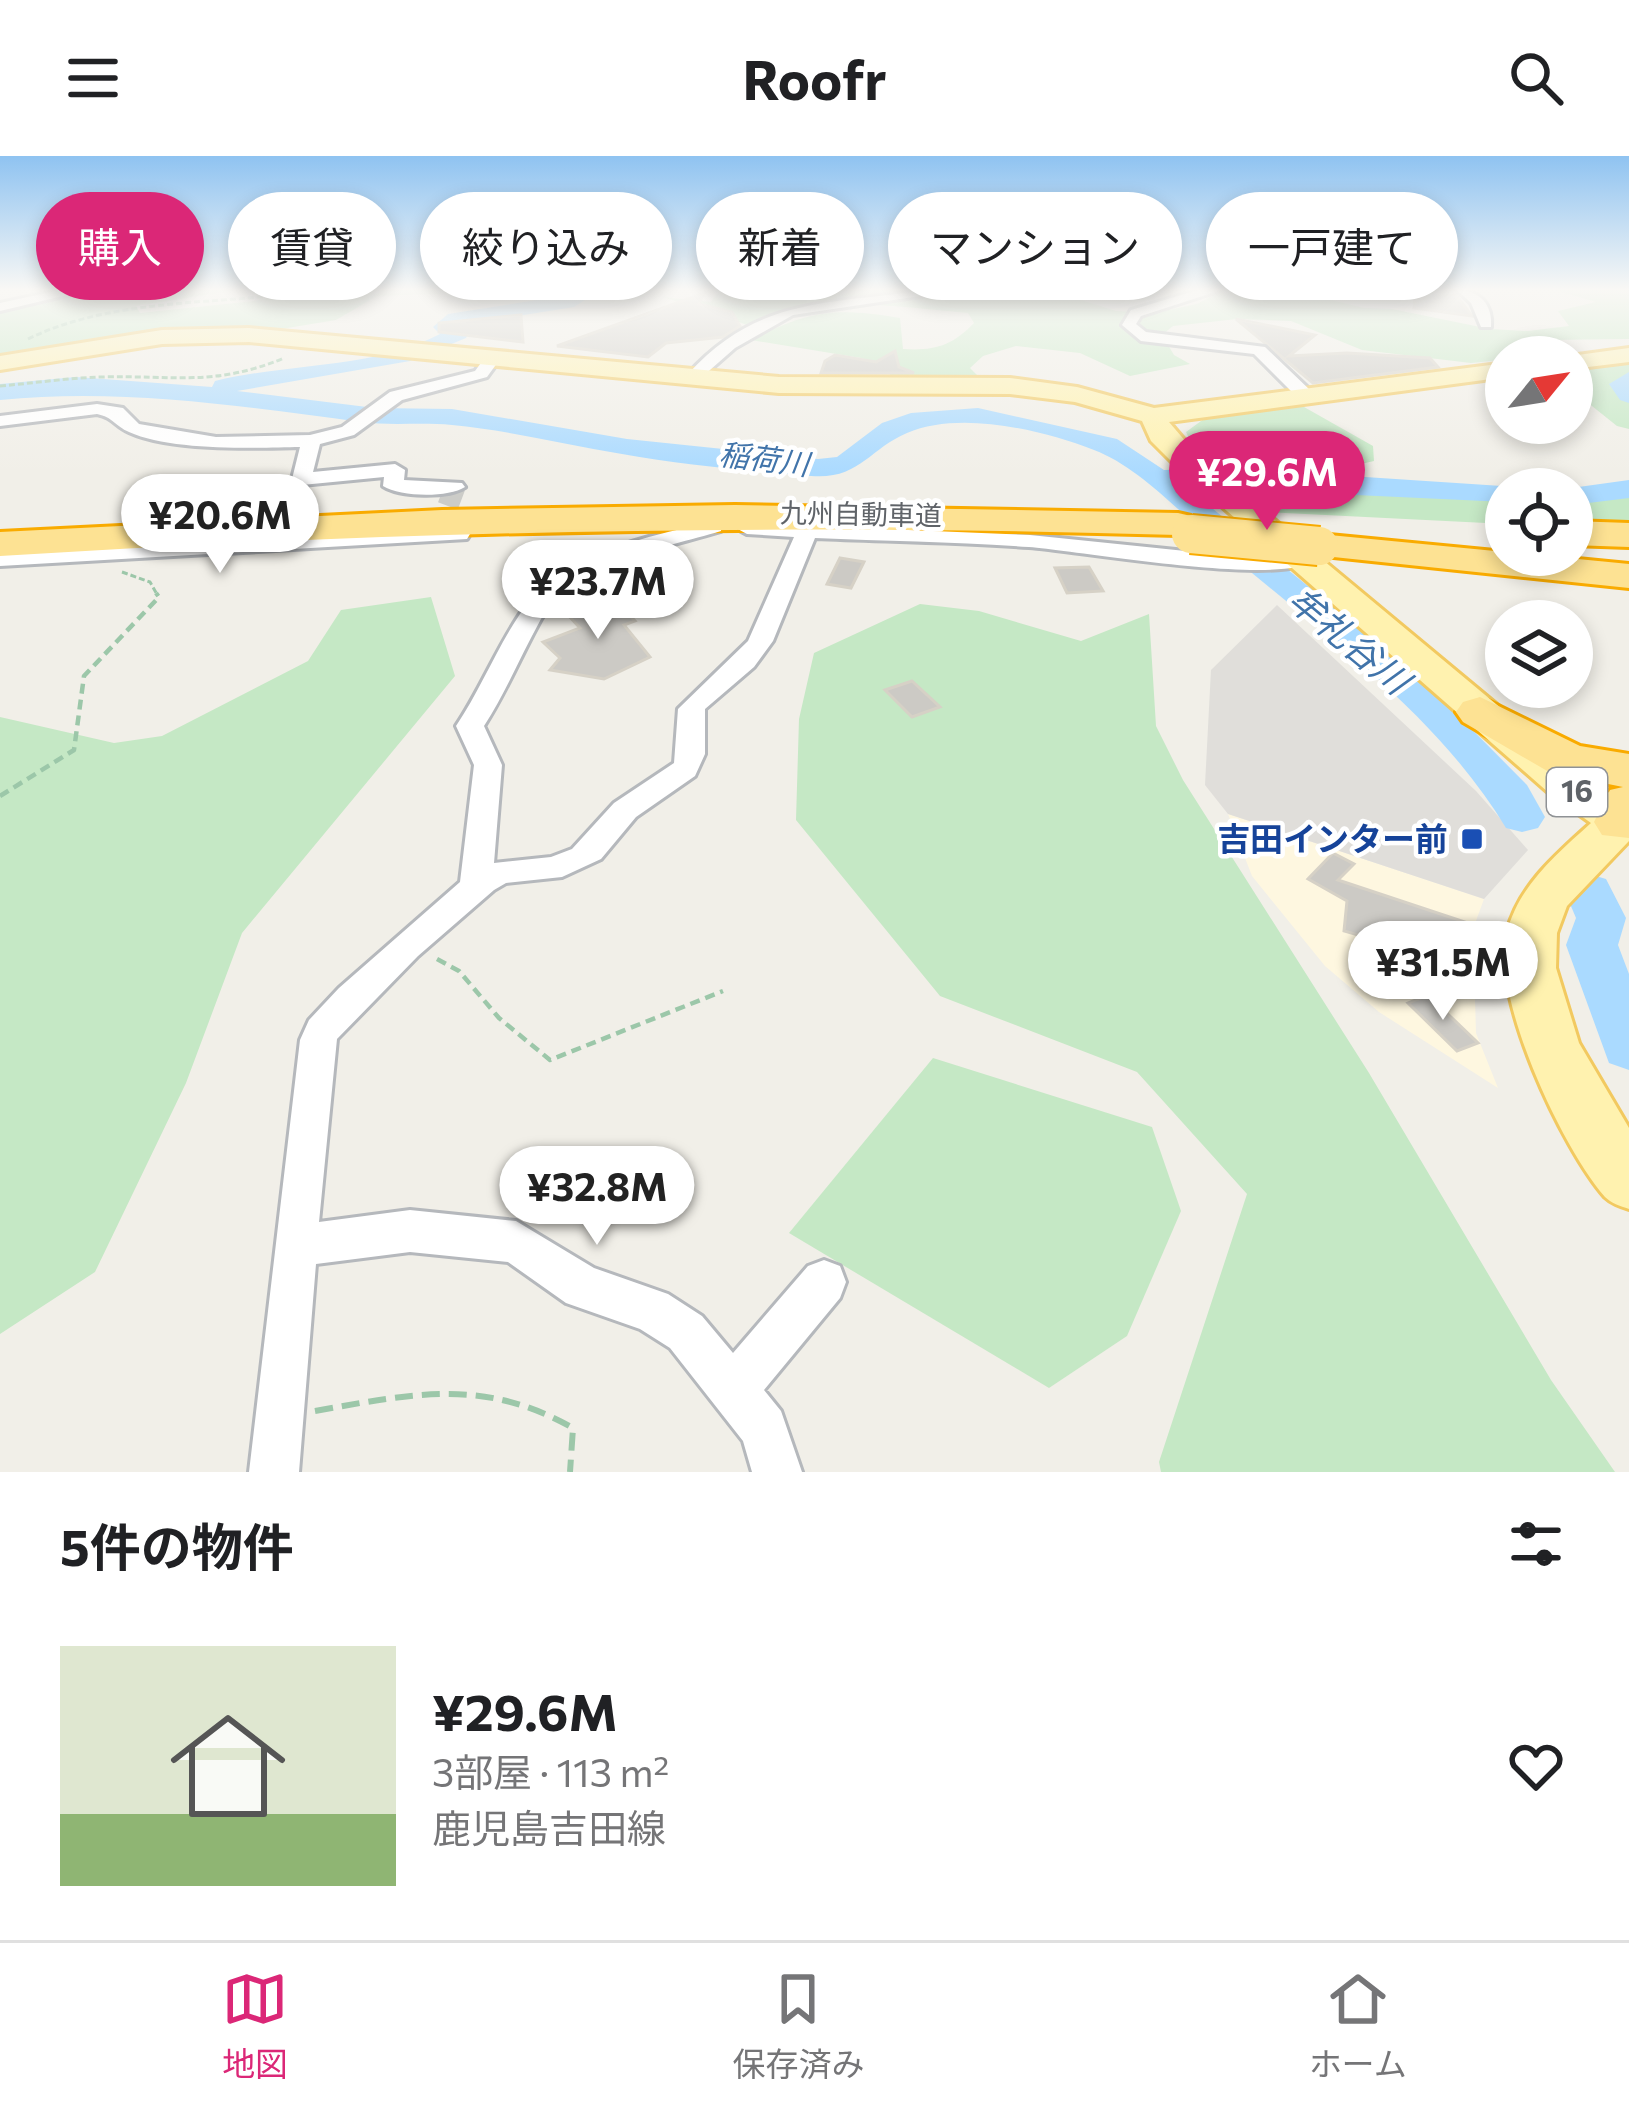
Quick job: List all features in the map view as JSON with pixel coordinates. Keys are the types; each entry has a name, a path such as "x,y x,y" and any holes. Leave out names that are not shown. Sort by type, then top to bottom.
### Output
{"highway":[{"name":"九州自動車道","path":"0,532 575,503 893,502 1178,524"},
{"name":"九州自動車道","path":"0,544 423,519 881,514 1178,524"},
{"path":"1178,524 1629,576"},
{"path":"1301,539 1485,532"},
{"path":"1593,535 1629,537"},
{"path":"1301,539 1485,543"},
{"path":"1593,549 1629,551"},
{"path":"1480,712 1567,760 1627,804"}],"main road":[{"path":"1,370 108,351"},
{"path":"448,351 802,386 1010,386 1077,395 1153,416 1485,373"},
{"path":"1593,359 1629,355"},
{"path":"1153,416 1161,435 1204,477 1301,539 1480,712"},
{"name":"16","path":"1627,804 1544,901 1532,930 1531,968 1539,1010 1571,1088 1629,1180"}],"street":[{"path":"696,374 719,351"},
{"path":"1260,351 1305,395"},
{"path":"0,421 97,409 117,412 133,428 216,442 311,441 348,431 387,401 422,387 475,377 495,355"},
{"path":"311,441 302,479 395,470 393,486 455,487"},
{"path":"0,560 566,529 713,527 1030,541 1234,563 1301,539"},
{"path":"476,882 488,765 470,726 496,687 532,614 555,588 579,572 713,527"},
{"path":"274,1472 296,1200 321,1032 361,984 476,882 496,874 576,861 592,848 613,818 651,789 677,778 693,749 688,717 693,704 750,657 788,584 807,531"},
{"path":"295,1246 410,1231 516,1242 581,1287 652,1310 686,1332 764,1428 777,1472"},
{"path":"733,1390 824,1282"}],"path":[{"path":"1,370 83,378 224,378 296,353"},
{"path":"0,796 74,750 84,676 159,597 150,582 76,563 63,555"},
{"path":"410,945 459,970 500,1018 550,1060 723,991"},
{"path":"281,1417 449,1388 539,1405 573,1428 570,1472"}],"shaded area":[{"path":"1277,605 1476,791 1528,850 1484,899 1228,814 1205,785 1211,670"},
{"path":"1228,814 1484,899 1473,929 1476,1033 1498,1088 1379,1012 1325,966 1252,876"}],"green space":[{"path":"821,351 998,351 983,356 970,368 982,380 881,383 896,369"},
{"path":"1065,351 1172,351 1190,364 1130,376 1080,353"},
{"path":"1374,351 1485,351 1485,362 1471,363"},
{"path":"1629,360 1629,429 1617,426 1593,407 1593,364"},
{"path":"1297,403 1373,446 1374,461 1348,467 1223,462 1209,448 1192,444 1186,432 1212,413"},
{"path":"1230,482 1485,496 1485,523 1265,512"},
{"path":"1629,494 1629,530 1593,529 1593,498"},
{"path":"431,597 455,676 242,933 186,1083 95,1272 0,1334 0,717 114,743 162,736 308,661 341,610"},
{"path":"920,604 979,611 1081,641 1149,614 1156,726 1183,780 1369,1073 1551,1380 1615,1472 1161,1472 1159,1462 1247,1194 1137,1072 940,996 796,820 799,719 814,653"},
{"path":"933,1058 1152,1127 1181,1211 1127,1336 1049,1388 789,1233"}],"building":[{"path":"602,351 655,351 648,357"},
{"path":"895,351 899,367 914,373 821,373 825,361 835,355 876,362"},
{"path":"1275,351 1295,351 1289,356 1347,353 1430,358 1438,367 1313,383"},
{"path":"840,558 864,562 851,588 827,584"},
{"path":"1089,567 1103,591 1067,593 1055,568"},
{"path":"612,597 635,621 624,625 650,657 604,679 550,670 560,658 543,642 580,628 566,613"},
{"path":"912,681 940,707 912,717 885,690"},
{"path":"1333,853 1354,864 1338,880 1465,922 1466,966 1344,931 1347,901 1308,879"},
{"path":"1428,995 1478,1043 1457,1051 1408,1003"}],"waterway":[{"path":"224,386 418,351"},
{"name":"稲荷川","path":"1629,379 1622,384 1629,395"},
{"name":"稲荷川","path":"0,392 76,385 158,388 375,416 452,417 627,447 818,468 845,464 892,429 920,419 978,416 1107,445 1158,479 1406,685 1511,795 1522,817"},
{"name":"稲荷川","path":"1161,479 1230,477 1485,492"},
{"name":"稲荷川","path":"1593,493 1629,489"},
{"name":"牟礼谷川","path":"1589,892 1601,918 1592,945 1629,1046"}],"tunnel":[{"path":"437,535 455,487"}],"place":[{"name":"吉田インター前","path":"1472,839"}]}
